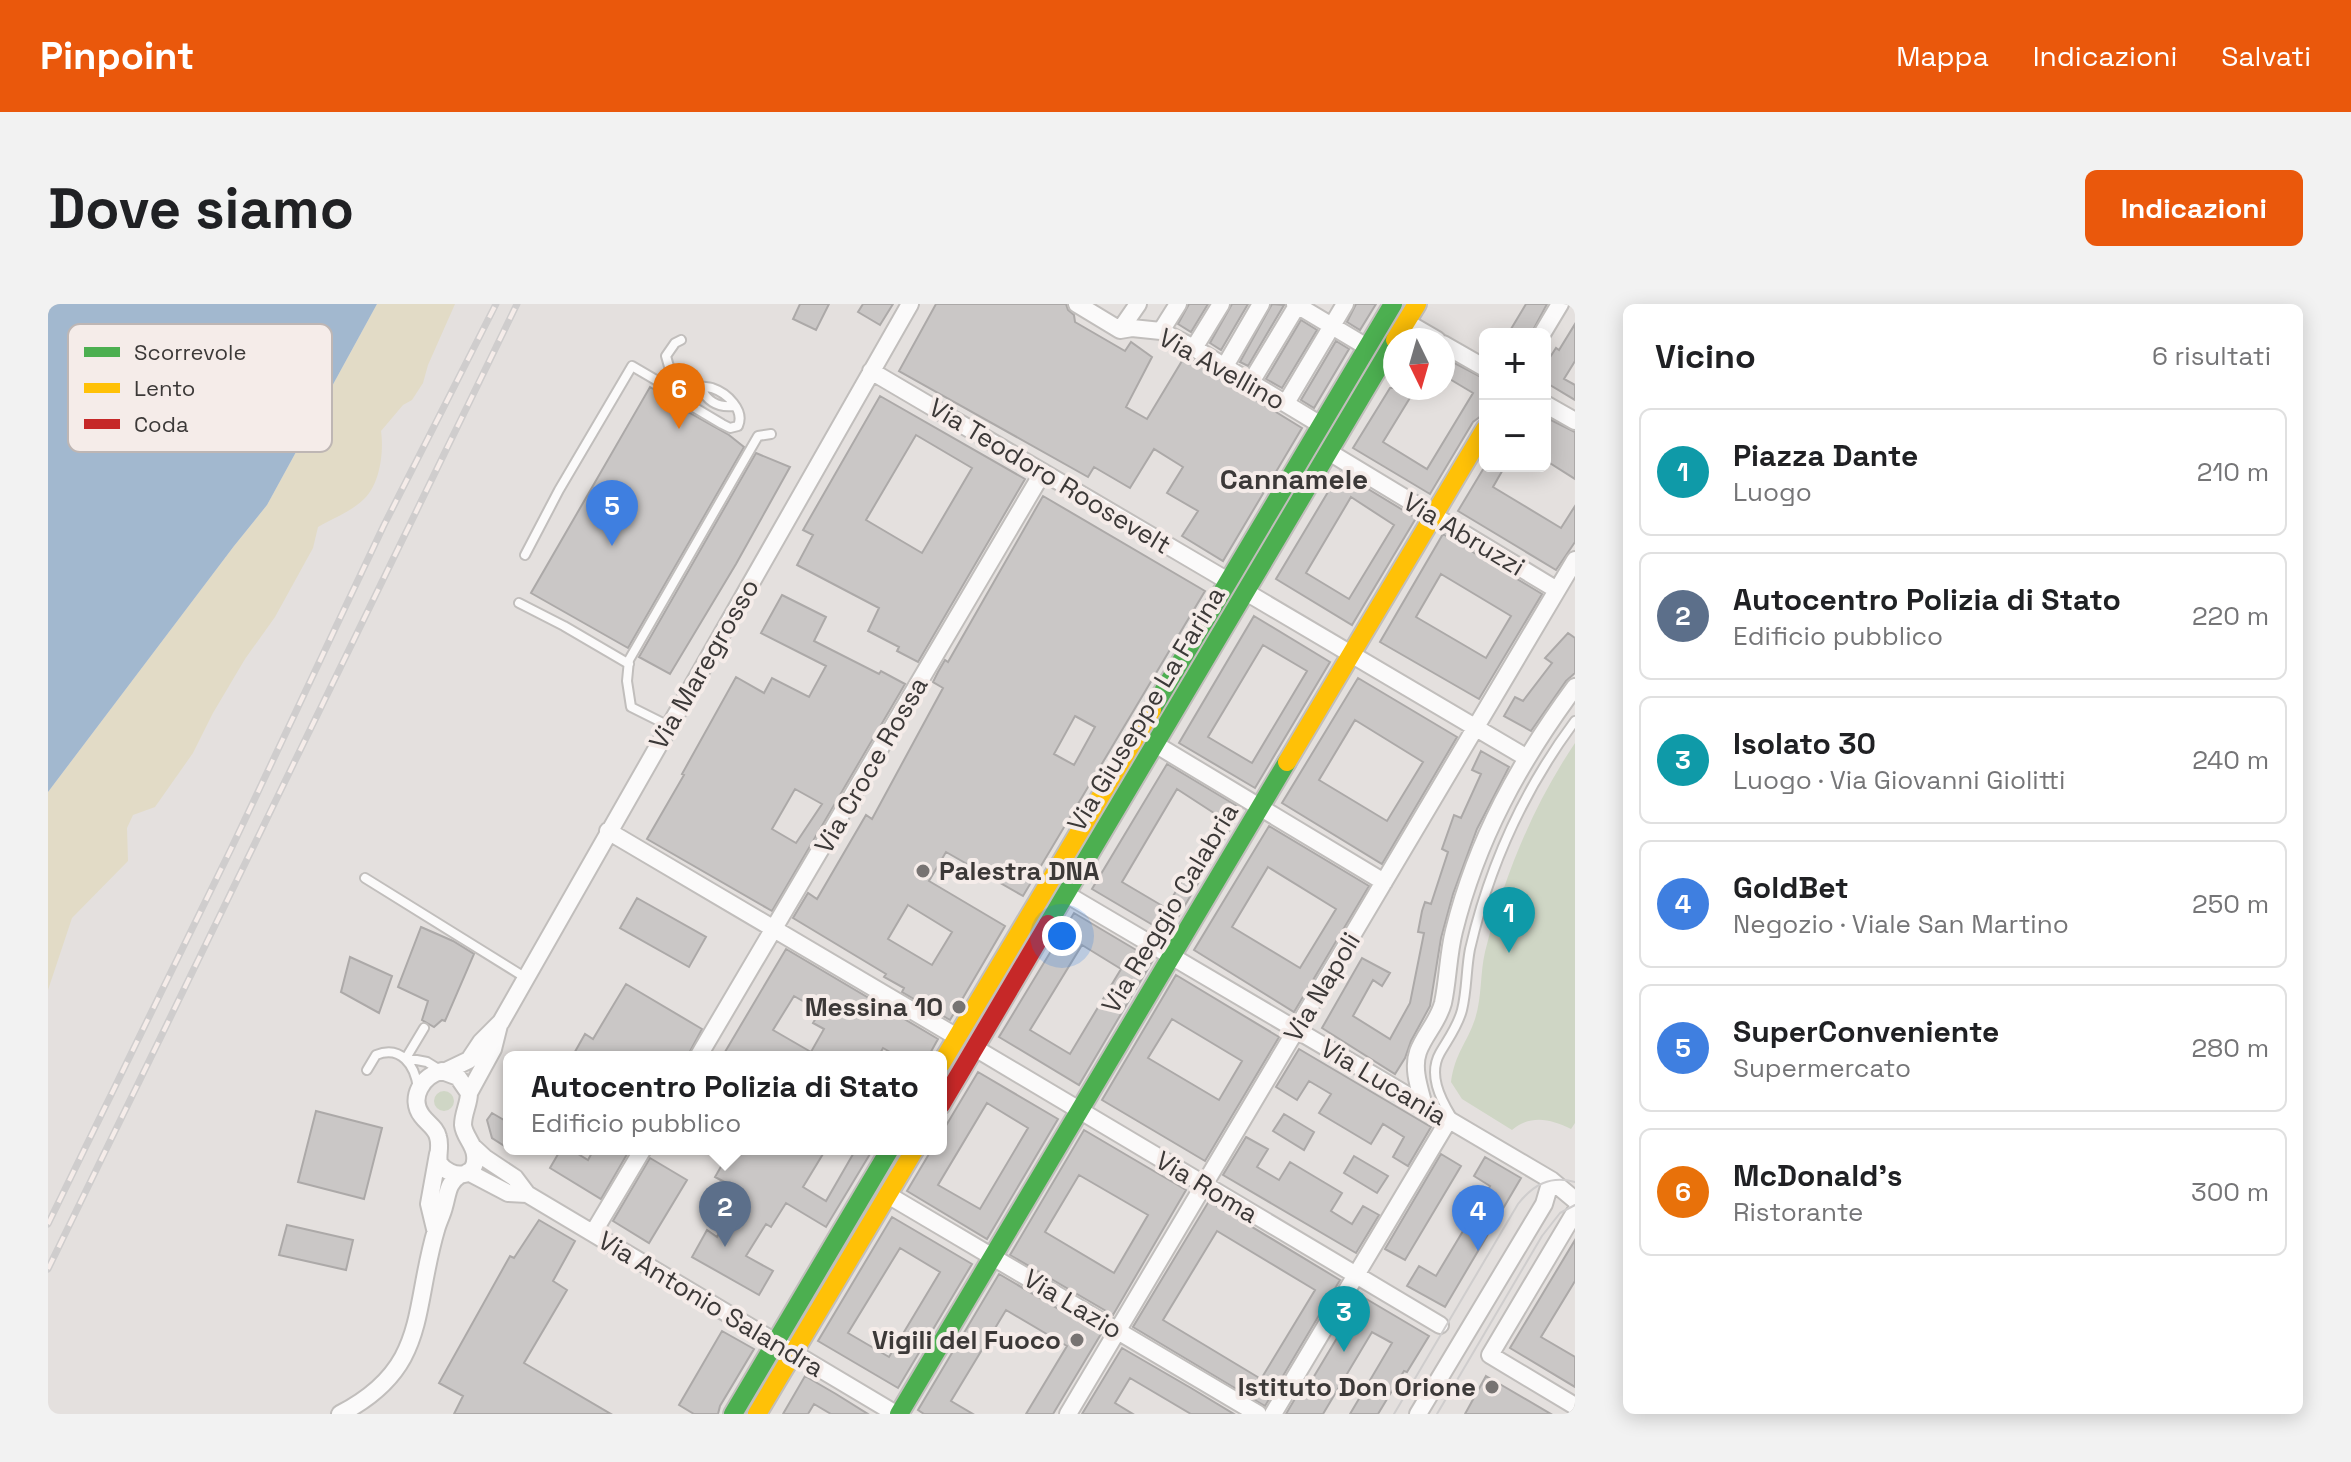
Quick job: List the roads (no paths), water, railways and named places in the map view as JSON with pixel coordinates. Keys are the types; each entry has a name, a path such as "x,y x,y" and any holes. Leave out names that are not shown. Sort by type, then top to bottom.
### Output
{"main road":[{"name":"Via Giuseppe La Farina","path":"947,1054 1393,304"},
{"name":"Via Giuseppe La Farina","path":"1402,328 1417,304"},
{"name":"Via Giuseppe La Farina","path":"947,1095 1383,360"},
{"name":"Via Reggio Calabria","path":"898,1414 1479,439"},
{"path":"733,1414 886,1155"},
{"path":"757,1414 911,1155"}],"street":[{"name":"Via Maregrosso","path":"499,1024 910,304"},
{"path":"1120,330 1138,304"},
{"path":"1161,331 1178,304"},
{"path":"1194,348 1221,304"},
{"path":"1225,366 1261,304"},
{"path":"1286,403 1345,304"},
{"path":"1546,328 1560,304"},
{"path":"1251,382 1297,305 1367,347"},
{"name":"Via Avellino","path":"1085,306 1120,330 1161,331 1321,425"},
{"path":"1406,322 1416,328"},
{"path":"1455,351 1479,365"},
{"name":"Via Teodoro Roosevelt","path":"871,371 1228,581"},
{"path":"1551,407 1575,421"},
{"name":"Via Abruzzi","path":"1329,452 1557,590"},
{"name":"Via Croce Rossa","path":"702,1051 1043,472"},
{"name":"Via Napoli","path":"1068,1414 1575,560"},
{"path":"1246,592 1527,758"},
{"path":"1424,1106 1416,1066 1418,1053 1440,1013 1453,934 1476,859 1498,808 1575,687"},
{"path":"1155,744 1384,882"},
{"path":"608,831 957,1037"},
{"name":"Via Lucania","path":"1066,894 1551,1180 1575,1200"},
{"path":"436,1231 429,1204 439,1142 437,1134 419,1110 419,1091 427,1077 469,1060 499,1024"},
{"path":"499,1024 493,1049 469,1093 463,1124 472,1146 515,1178 527,1194"},
{"name":"Via Roma","path":"975,1048 1440,1325"},
{"path":"444,1071 460,1079 469,1093"},
{"path":"1273,1414 1356,1275 1453,1124"},
{"path":"340,1414 372,1393 395,1372 405,1357 417,1325 436,1231 449,1187 475,1161 472,1146"},
{"path":"438,1153 443,1169 450,1174 464,1174 508,1193 527,1194"},
{"path":"593,1233 639,1155"},
{"path":"1418,1414 1544,1204 1551,1180"},
{"name":"Via Antonio Salandra","path":"527,1194 898,1414"},
{"name":"Via Lazio","path":"888,1195 1258,1414"},
{"path":"1575,1212 1490,1355 1575,1406"}],"lane":[{"path":"525,555 559,490 632,366 730,428 738,426 741,418 728,397 716,390 700,387 670,370 666,356 681,340"},
{"path":"669,726 631,707 627,681 629,660 758,436 771,434"},
{"path":"519,603 629,664"},
{"path":"1453,1124 1438,1091 1435,1066 1461,1015 1471,948 1492,873 1530,793 1575,721"},
{"path":"365,878 526,978"},
{"path":"404,1057 424,1028"},
{"path":"367,1070 376,1055 384,1051 427,1062 444,1071"},
{"path":"404,1057 415,1071 419,1091"}],"water":[{"path":"48,304 377,304 332,386 332,324 68,324 68,452 296,452 267,505 48,792"}],"tram line":[{"path":"1394,1414 1518,1204 1543,1183 1558,1180 1575,1182"},
{"path":"1437,1414 1542,1236 1560,1213 1575,1205"}],"railway":[{"path":"48,1224 231,849 384,525 496,304"},
{"path":"48,1269 517,304"}],"place":[{"name":"McDonald's","path":"679,429"},
{"name":"SuperConveniente","path":"612,546"},
{"name":"Palestra DNA","path":"923,871"},
{"name":"Piazza Dante","path":"1509,953"},
{"name":"Messina 10","path":"959,1007"},
{"name":"Autocentro Polizia di Stato","path":"725,1247"},
{"name":"GoldBet","path":"1478,1251"},
{"name":"Vigili del Fuoco","path":"1077,1340"},
{"name":"Isolato 30","path":"1344,1352"},
{"name":"Istituto Don Orione","path":"1492,1387"}],"district":[{"name":"Cannamele","path":"1294,479"}]}
